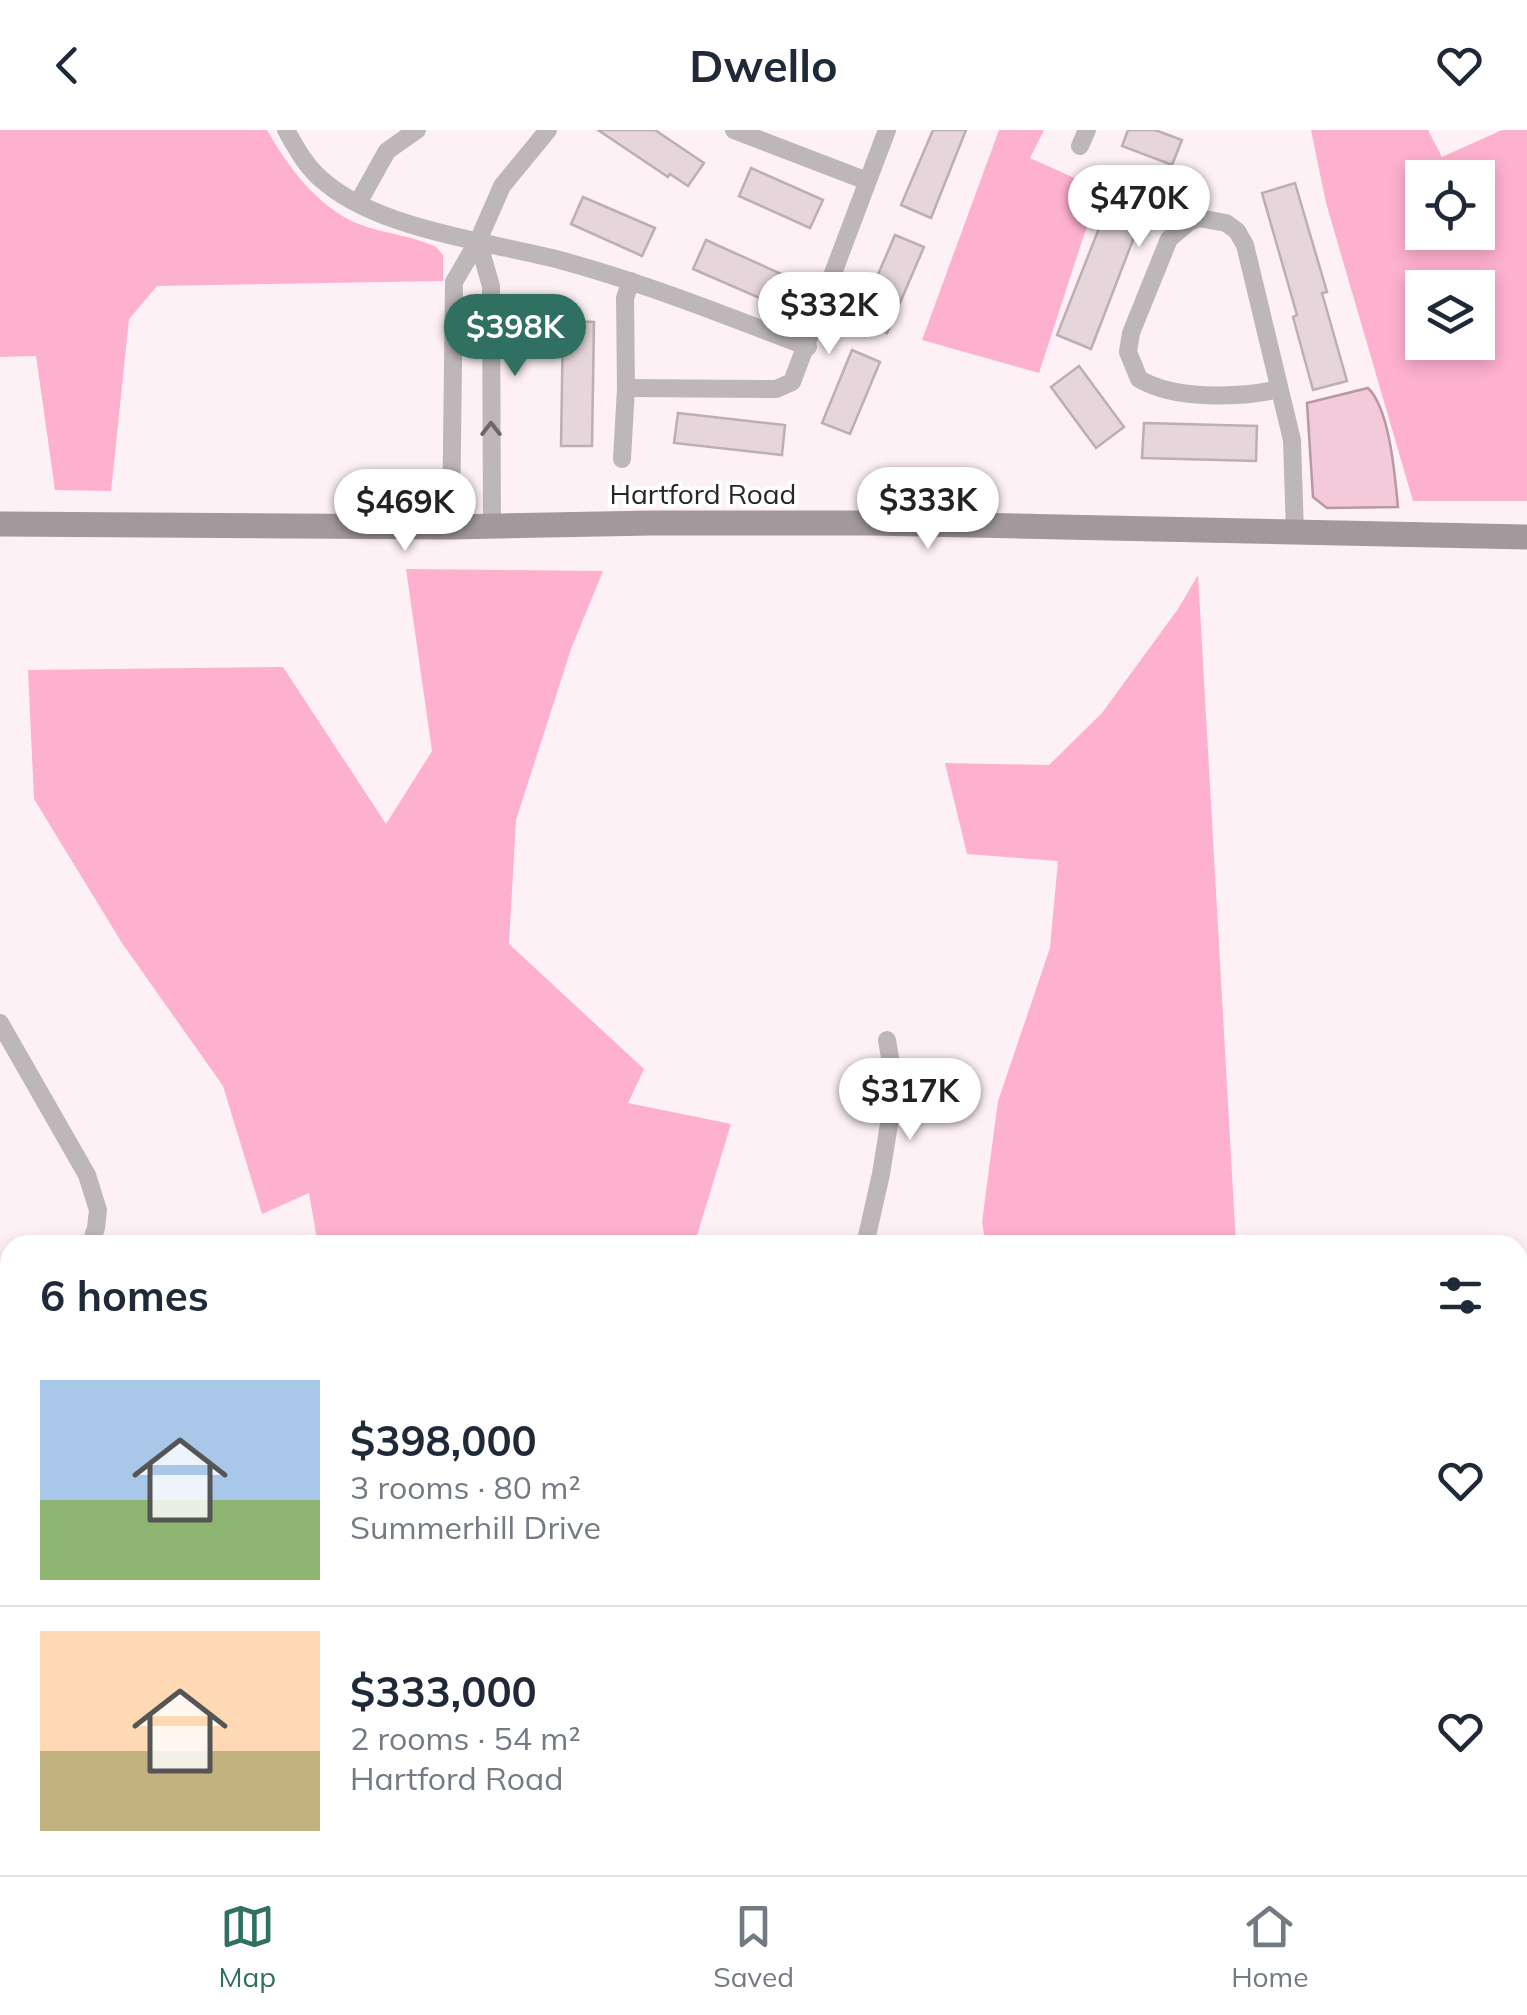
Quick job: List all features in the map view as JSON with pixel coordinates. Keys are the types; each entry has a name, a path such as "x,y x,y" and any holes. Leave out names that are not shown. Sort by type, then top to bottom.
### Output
{"main road":[{"name":"Hartford Road","path":"0,524 451,527 872,523 1527,536"}],"street":[{"path":"286,130 302,159 327,184 358,203 430,230 631,281 808,347"},
{"path":"358,203 387,151 417,130"},
{"path":"451,527 454,282 478,241 502,186 548,130"},
{"path":"734,130 867,181"},
{"path":"626,388 782,388 792,382 887,130"},
{"path":"1280,389 1258,394 1170,393 1138,379 1128,352 1131,333 1169,239 1189,222 1211,218 1226,223 1246,245 1280,389 1294,458 1295,533"},
{"path":"478,241 491,286 492,526"},
{"path":"622,459 625,298 631,281"},
{"path":"0,1023 88,1175 98,1210 94,1235"},
{"path":"867,1235 895,1088 886,1040"}],"shaded area":[{"path":"0,130 267,130 296,174 335,211 367,227 436,247 443,255 443,281 157,286 129,319 111,491 55,490 36,356 0,357"},
{"path":"999,130 1044,130 1030,158 1099,189 1039,373 922,340"},
{"path":"1311,130 1428,130 1442,157 1502,130 1527,130 1527,501 1413,501 1326,203"},
{"path":"1368,388 1382,411 1398,507 1327,508 1313,497 1307,403"},
{"path":"406,569 603,571 571,649 516,820 509,944 644,1069 628,1103 731,1124 697,1235 316,1235 309,1193 262,1214 223,1086 122,943 34,799 28,670 283,667 386,824 432,751"},
{"path":"1198,575 1235,1235 984,1235 982,1222 998,1101 1050,948 1058,861 967,854 945,763 1049,765 1102,713"}],"building":[{"path":"598,130 655,130 704,163 688,186"},
{"path":"933,130 966,130 931,218 901,205"},
{"path":"1128,130 1155,130 1182,140 1172,165 1122,146"},
{"path":"751,168 823,200 810,228 739,196"},
{"path":"1118,180 1151,193 1091,349 1057,335"},
{"path":"1295,183 1327,292 1322,293 1347,381 1313,390 1293,317 1297,315 1262,193"},
{"path":"583,197 655,228 642,256 571,224"},
{"path":"895,235 924,247 887,333 858,321"},
{"path":"706,240 790,278 778,306 693,269"},
{"path":"563,321 594,322 592,446 561,446"},
{"path":"852,350 880,362 850,434 822,423"},
{"path":"1079,366 1124,427 1096,448 1051,387"},
{"path":"678,413 785,425 782,455 674,443"},
{"path":"1144,423 1257,426 1256,461 1142,458"}]}
